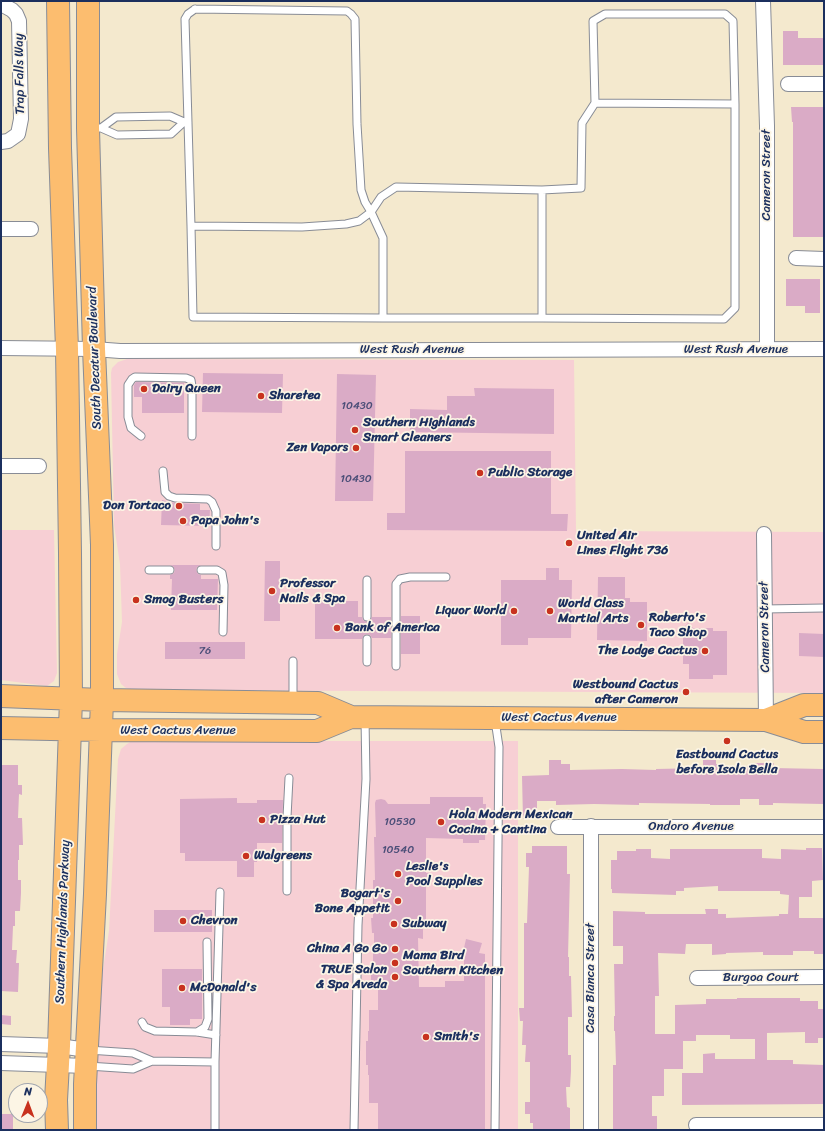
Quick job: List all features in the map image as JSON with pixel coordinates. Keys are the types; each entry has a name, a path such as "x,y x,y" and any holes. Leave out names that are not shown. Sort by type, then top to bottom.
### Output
{"main road":[{"path":"58,1 60,148 67,350 70,553 70,714"},
{"name":"South Decatur Boulevard","path":"88,1 95,128 94,349 102,546 102,715"},
{"name":"West Cactus Avenue","path":"1,696 70,714 102,715 316,732 358,717"},
{"name":"West Cactus Avenue","path":"1,728 70,714 102,715 294,702 318,703 358,717 766,720 804,732 824,732"},
{"name":"West Cactus Avenue","path":"766,720 804,705 824,705"},
{"name":"Southern Highlands Parkway","path":"57,1130 56,1100 59,1056 70,714"},
{"path":"85,1130 102,715"}],"street":[{"name":"Cameron Street","path":"763,1 767,126 767,350"},
{"name":"Trap Falls Way","path":"7,7 16,14 18,21 20,103 20,128 18,134 7,140"},
{"path":"788,84 824,84"},
{"path":"1,229 31,229"},
{"path":"796,258 824,258"},
{"name":"West Rush Avenue","path":"1,348 67,350 94,349 120,351 824,350"},
{"path":"1,466 39,466"},
{"name":"Cameron Street","path":"764,534 766,720"},
{"name":"Casa Bianca Street","path":"591,826 591,1130"},
{"name":"Ondoro Avenue","path":"558,827 824,827"},
{"name":"Burgoa Court","path":"697,978 824,978"},
{"path":"1,1044 59,1056 87,1058"},
{"path":"1,1064 59,1056 87,1058"},
{"path":"696,1125 740,1127 824,1125"}],"lane":[{"path":"191,226 302,227 346,224 359,221 371,212 381,197 396,187 542,190 581,188 582,123 595,103 593,21 605,14 725,14 734,21 735,308 724,319 542,318 383,318 193,317 191,226 186,123 185,18 188,14 195,10 347,11 355,19 357,124 361,190 365,202 371,212 383,238 383,318"},
{"path":"595,103 735,104"},
{"path":"95,128 116,117 170,116 186,123"},
{"path":"95,128 117,134 171,134 186,123"},
{"path":"542,190 542,318"},
{"path":"141,436 131,428 128,416 128,385 135,377 186,378 191,380 192,436"},
{"path":"163,471 164,492 169,496 175,498 208,499 212,502 216,511 216,546"},
{"path":"149,570 170,570"},
{"path":"201,570 217,570 222,573 224,585 222,632"},
{"path":"396,666 396,584 400,579 410,577 446,576"},
{"path":"367,580 367,617"},
{"path":"764,609 824,608"},
{"path":"367,638 368,662"},
{"path":"293,661 294,702"},
{"path":"354,1130 358,925 366,779 358,717"},
{"path":"495,718 499,747 496,1130"},
{"path":"287,891 287,817 289,778"},
{"path":"215,1130 215,1062 220,892"},
{"path":"197,1032 205,1027 208,1019 207,942"},
{"path":"142,1022 145,1027 155,1032 197,1032 216,1035"},
{"path":"87,1058 133,1053 152,1061 215,1062"},
{"path":"87,1058 133,1069 152,1061"}],"shaded area":[{"path":"127,359 574,360 576,531 824,532 824,693 134,690 126,688 121,684 117,674 117,654 122,622 120,564 114,525 111,373 112,368 118,362"},
{"path":"1,530 54,530 57,673 54,681 47,686 1,680"},
{"path":"132,741 518,741 518,1130 96,1130 96,1085 101,982 109,931 118,759 121,749"}],"building":[{"path":"783,31 798,31 798,38 824,38 824,65 783,65"},
{"path":"791,107 824,107 824,237 793,237 793,122"},
{"path":"786,279 820,279 820,313 805,313 805,306 786,306"},
{"path":"203,373 283,374 282,413 202,412"},
{"path":"337,374 376,375 373,501 335,501"},
{"path":"136,382 184,383 184,413 142,413 142,397 134,397 134,385"},
{"path":"474,388 554,389 554,434 410,432 410,409 447,410 447,396 475,396"},
{"path":"405,451 551,451 551,514 568,514 567,531 387,530 387,513 405,513"},
{"path":"162,500 175,503 200,504 200,510 210,510 209,526 161,525"},
{"name":"Professor Nails & Spa","path":"265,561 280,561 280,621 264,621"},
{"path":"170,565 201,565 197,567 196,570 198,574 201,575 201,579 218,579 217,610 171,610 172,579 170,579 170,575 174,573 175,570 173,566"},
{"path":"546,568 559,568 559,580 572,580 571,638 528,638 528,645 501,645 501,580 546,580"},
{"path":"598,577 625,577 625,598 630,598 630,602 647,602 647,641 597,640"},
{"name":"Bank of America","path":"315,601 358,601 358,617 362,617 363,620 367,622 370,621 372,617 391,617 391,638 372,638 367,634 364,635 362,639 315,639"},
{"path":"401,616 420,616 420,654 401,654"},
{"name":"The Lodge Cactus","path":"688,623 693,628 713,628 713,631 727,631 727,675 713,675 713,679 689,679 689,664 683,664 683,638 678,634"},
{"path":"799,633 824,634 824,657 799,656"},
{"path":"165,642 245,642 245,659 165,659"},
{"path":"549,760 561,760 561,764 570,764 570,770 656,770 703,768 703,760 716,760 716,764 724,764 724,766 753,766 753,763 774,763 773,768 823,769 823,804 773,803 773,805 759,805 759,799 740,799 740,805 639,803 639,805 556,805 556,801 537,801 537,819 523,819 522,776 549,775"},
{"path":"1,765 18,765 18,785 22,785 22,795 19,794 18,818 22,818 23,845 19,845 18,860 18,880 21,880 20,911 15,911 12,950 17,950 16,963 19,963 18,992 1,991"},
{"path":"430,797 483,797 483,804 486,804 485,840 479,840 479,843 463,843 463,839 426,838 426,873 430,873 430,887 426,887 426,920 423,920 423,939 418,938 419,987 445,987 445,981 464,981 464,948 466,939 482,943 479,953 485,954 485,1130 378,1130 378,1103 369,1103 369,1075 368,1065 366,1065 366,1041 368,1041 369,1031 369,1010 378,1010 378,989 371,989 371,964 373,964 374,953 374,933 372,933 371,918 373,918 373,880 375,880 375,803 376,800 381,799 385,800 388,804 430,804"},
{"path":"237,798 237,803 257,803 257,800 283,800 282,843 257,843 257,862 254,862 254,877 237,877 237,861 185,861 185,853 180,853 180,799"},
{"path":"532,846 567,846 567,874 570,874 568,957 569,976 571,976 572,1017 568,1017 568,1055 571,1055 570,1087 566,1087 567,1107 570,1108 570,1130 533,1130 533,1123 530,1123 530,1114 525,1114 525,1102 530,1102 530,1062 525,1062 526,1045 522,1045 523,1021 520,1021 519,1008 524,1008 524,923 527,923 529,867 526,867 526,853 532,853"},
{"path":"806,848 822,848 823,880 812,881 812,897 799,897 799,918 824,918 824,954 814,954 814,951 793,951 793,955 763,955 763,952 712,955 712,944 686,944 685,954 658,953 659,996 655,996 655,1034 675,1034 675,1005 706,1004 706,999 737,998 800,998 800,1001 818,1001 818,1009 824,1009 824,1038 818,1038 818,1043 805,1043 805,1032 767,1033 767,1060 793,1060 793,1064 824,1065 824,1104 682,1105 682,1073 703,1073 703,1054 715,1053 715,1059 755,1059 755,1039 730,1039 730,1035 696,1035 696,1041 683,1041 683,1069 664,1069 664,1096 652,1096 652,1116 657,1116 657,1129 613,1129 613,1065 616,1065 614,1031 614,964 623,964 623,946 613,946 613,911 645,912 645,914 706,914 705,909 718,909 718,914 726,914 726,918 779,916 779,914 788,914 789,895 780,894 780,891 718,891 718,886 684,888 684,891 676,891 676,895 612,893 611,860 617,860 617,851 651,849 651,858 670,859 670,849 762,849 762,858 781,859 781,849 806,850"},
{"name":"Chevron","path":"154,910 212,910 212,932 154,932"},
{"name":"McDonald's","path":"162,969 202,969 202,1019 190,1019 190,1025 170,1025 170,1007 162,1007"},
{"path":"1,1015 11,1016 11,1025 1,1024"},
{"path":"1,1114 8,1114 8,1123 13,1123 13,1130 1,1130"}],"place":[{"name":"Dairy Queen","path":"144,389"},
{"name":"Sharetea","path":"261,396"},
{"name":"Southern Highlands Smart Cleaners","path":"355,430"},
{"name":"Zen Vapors","path":"356,448"},
{"name":"Public Storage","path":"480,473"},
{"name":"Don Tortaco","path":"179,506"},
{"name":"Papa John's","path":"183,521"},
{"name":"United Air Lines Flight 736","path":"569,543"},
{"name":"Professor Nails & Spa","path":"272,591"},
{"name":"Smog Busters","path":"136,600"},
{"name":"Liquor World","path":"514,611"},
{"name":"World Class Martial Arts","path":"550,611"},
{"name":"Roberto's Taco Shop","path":"641,625"},
{"name":"Bank of America","path":"337,628"},
{"name":"The Lodge Cactus","path":"705,651"},
{"name":"Westbound Cactus after Cameron","path":"686,692"},
{"name":"Eastbound Cactus before Isola Bella","path":"727,741"},
{"name":"Pizza Hut","path":"262,820"},
{"name":"Hola Modern Mexican Cocina + Cantina","path":"441,822"},
{"name":"Walgreens","path":"246,856"},
{"name":"Leslie's Pool Supplies","path":"398,874"},
{"name":"Bogart's Bone Appetit","path":"398,901"},
{"name":"Chevron","path":"183,921"},
{"name":"Subway","path":"394,924"},
{"name":"China A Go Go","path":"395,949"},
{"name":"Mama Bird Southern Kitchen","path":"395,963"},
{"name":"TRUE Salon & Spa Aveda","path":"395,977"},
{"name":"McDonald's","path":"182,988"},
{"name":"Smith's","path":"426,1037"}]}
